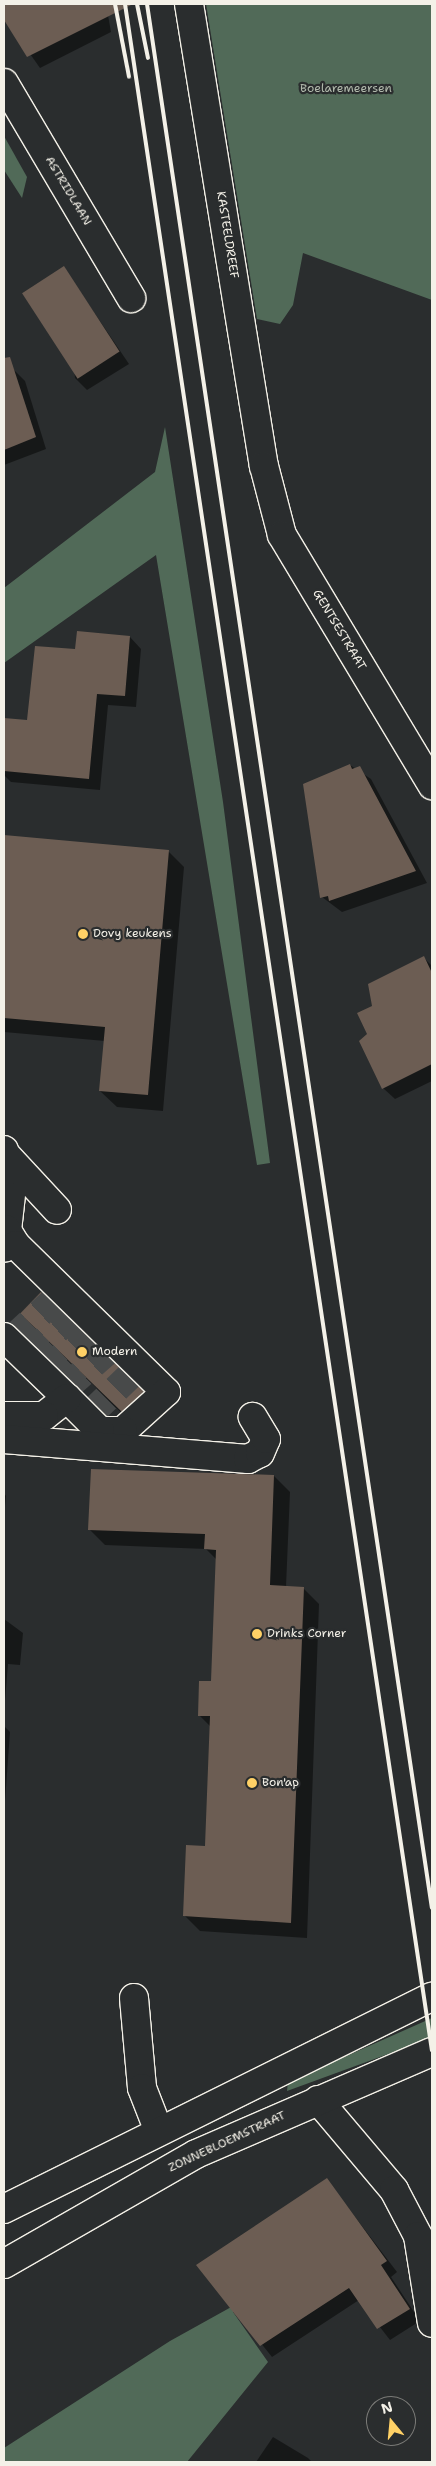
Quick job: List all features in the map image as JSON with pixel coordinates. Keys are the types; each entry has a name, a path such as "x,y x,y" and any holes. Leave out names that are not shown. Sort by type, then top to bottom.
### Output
{"street":[{"name":"KASTEELDREEF","path":"189,4 264,466"},
{"name":"ASTRIDLAAN","path":"4,83 131,298"},
{"name":"GENTSESTRAAT","path":"264,466 282,535 432,785"},
{"path":"6,1154 57,1210"},
{"path":"4,1257 12,1186 6,1154"},
{"path":"4,1337 100,1432 123,1431 166,1392 16,1245 6,1229"},
{"path":"4,1416 44,1416 67,1398"},
{"path":"4,1439 248,1459 260,1453 266,1439 253,1417"},
{"path":"4,2209 158,2129 432,1997"},
{"path":"134,1998 142,2088 158,2129"},
{"name":"ZONNEBLOEMSTRAAT","path":"4,2264 196,2154 432,2052"},
{"path":"318,2100 388,2183 418,2236 432,2323"}],"green space":[{"name":"Boelaremeersen","path":"206,4 432,4 432,300 303,253 293,305 280,324 257,319"},
{"path":"4,136 27,177 22,198 4,170"},
{"path":"165,427 223,802 270,1163 257,1165 156,555 4,663 4,588 155,472"},
{"path":"432,2018 432,2038 287,2091 288,2082"},
{"path":"233,2306 233,2312 268,2362 187,2462 4,2462 4,2448 170,2341"}],"building":[{"path":"4,4 133,4 27,57 4,20"},
{"path":"64,266 120,352 78,379 22,293"},
{"path":"10,357 36,437 4,450 4,358"},
{"path":"77,631 130,636 125,696 97,694 89,779 4,771 4,718 27,720 35,646 75,649"},
{"path":"350,764 352,769 360,766 416,871 329,901 328,896 320,898 303,784"},
{"name":"Dovy keukens","path":"4,835 169,850 148,1095 99,1091 105,1027 4,1018"},
{"path":"424,956 432,973 432,1064 382,1089 359,1041 367,1034 357,1013 372,1006 368,984"},
{"name":"Modern","path":"41,1292 144,1391 123,1413 20,1314"},
{"path":"91,1469 274,1475 270,1585 304,1587 291,1923 183,1916 186,1845 205,1846 210,1716 198,1716 199,1681 211,1681 216,1550 204,1549 205,1534 88,1530"},
{"path":"327,2178 387,2261 381,2265 410,2309 377,2329 349,2288 260,2346 196,2265"}],"tunnel":[{"path":"9,1342 63,1292"},
{"path":"25,1357 81,1309"},
{"path":"42,1374 97,1325"},
{"path":"61,1392 117,1343"},
{"path":"86,1418 140,1366"}],"railway":[{"path":"115,4 129,77"},
{"path":"125,4 432,2050"},
{"path":"137,4 148,58"},
{"path":"147,4 432,1908"}],"place":[{"name":"Dovy keukens","path":"83,934"},
{"name":"Modern","path":"82,1352"},
{"name":"Drinks Corner","path":"257,1634"},
{"name":"Bon'ap","path":"252,1783"}]}
